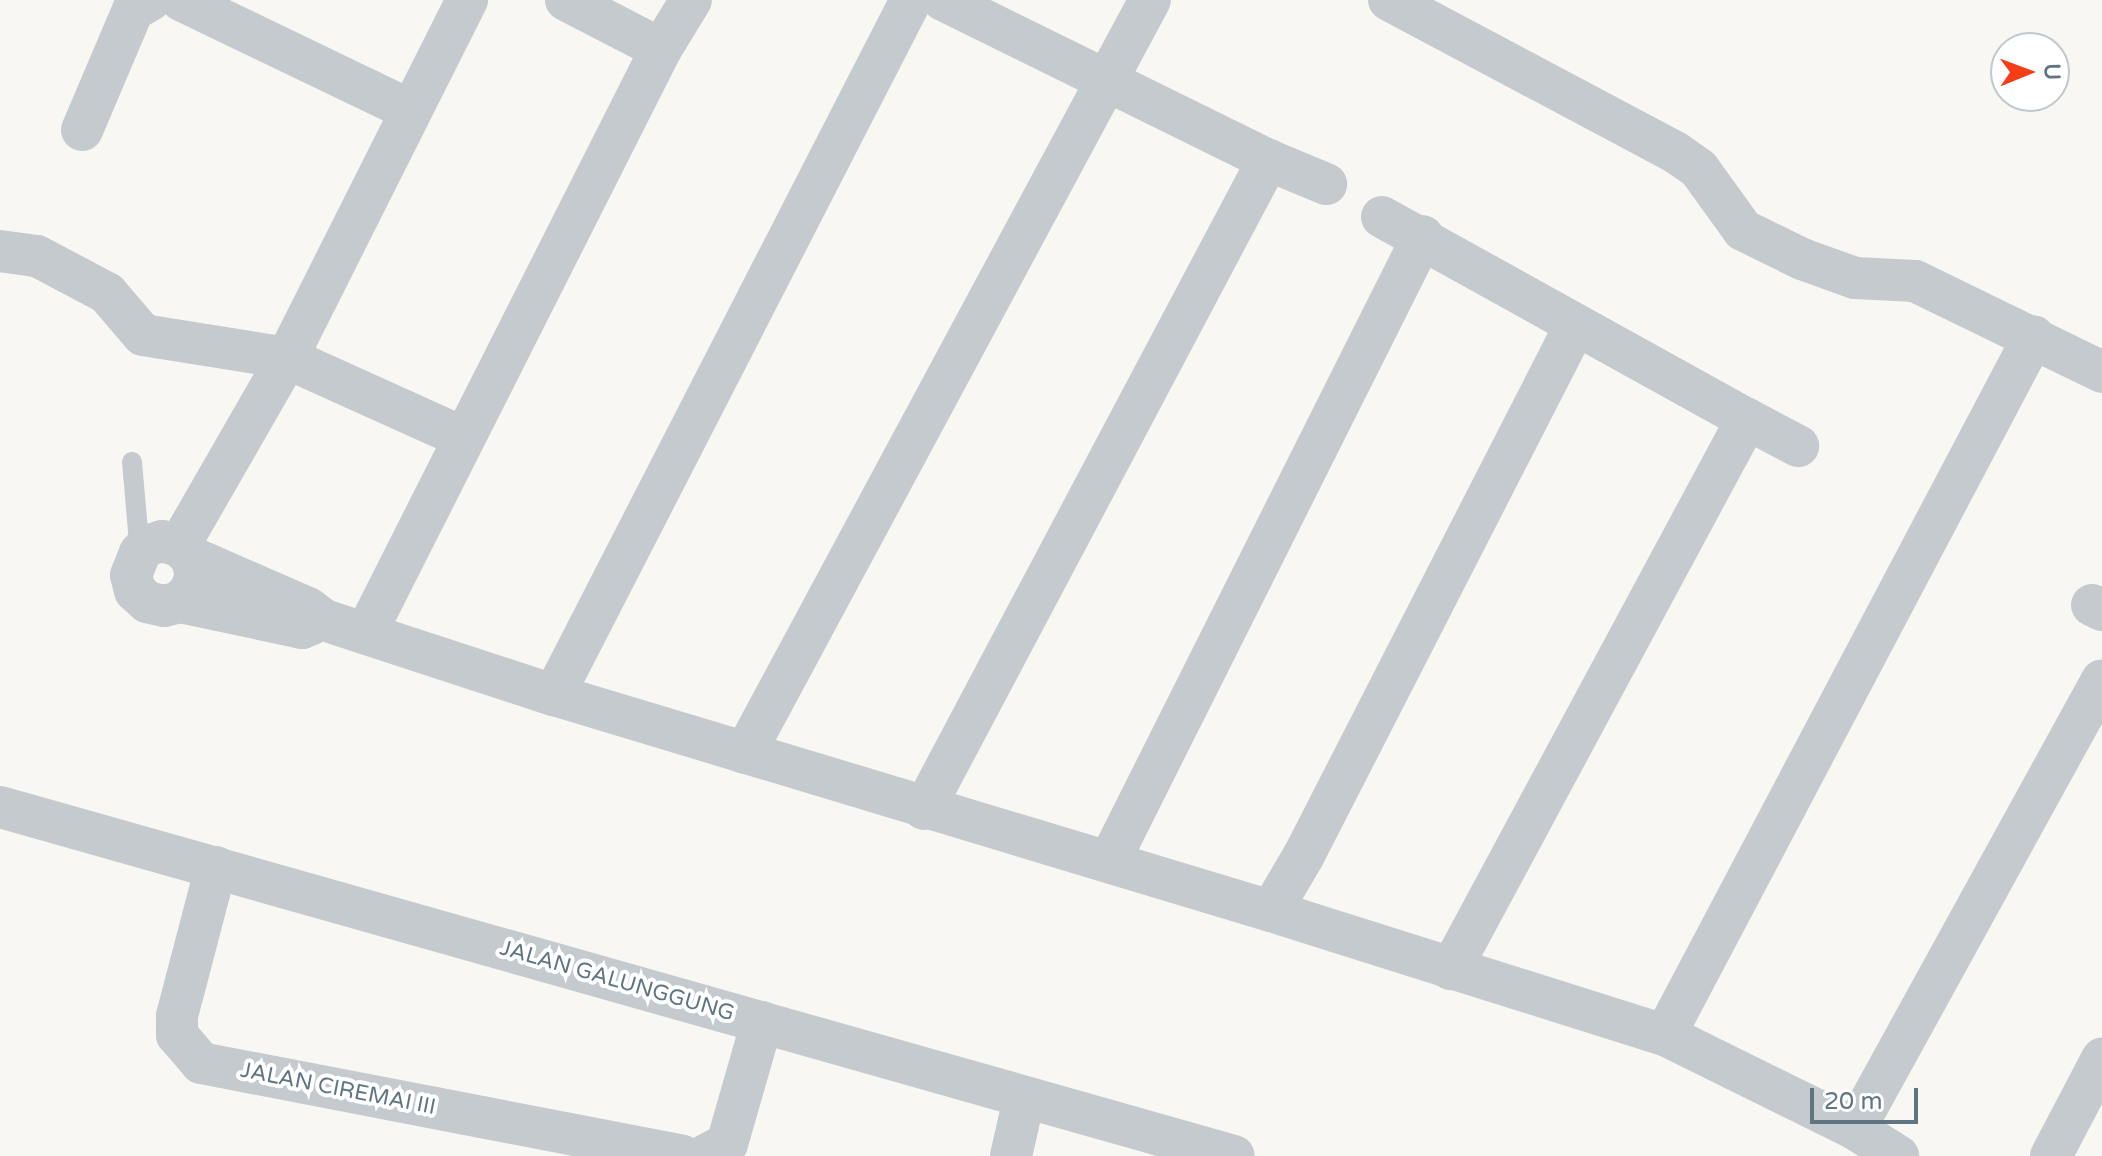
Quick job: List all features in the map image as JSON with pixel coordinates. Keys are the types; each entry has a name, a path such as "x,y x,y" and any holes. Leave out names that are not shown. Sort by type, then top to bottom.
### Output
{"street":[{"path":"82,130 133,10 150,0"},
{"path":"181,0 410,110"},
{"path":"324,620 302,628 180,602 164,606 147,602 135,591 131,575 170,552 287,358 467,0"},
{"path":"566,0 661,49"},
{"path":"366,633 661,49 691,0"},
{"path":"554,695 911,0"},
{"path":"943,0 1268,160 1326,184"},
{"path":"745,753 1150,0"},
{"path":"1389,0 1675,152 1699,169 1743,230 1802,259 1855,278 1915,281 2034,336 2102,372"},
{"path":"924,809 1268,160"},
{"path":"1382,217 1423,236 1575,326 1798,446"},
{"path":"1109,862 1423,236"},
{"path":"0,251 1,254 37,256 107,293 143,335 287,358 464,438"},
{"path":"1271,911 1304,855 1575,326"},
{"path":"1665,1035 2034,336"},
{"path":"1451,969 1747,419"},
{"path":"170,552 196,574 191,590 180,602"},
{"path":"170,552 308,608 324,620 554,695 924,809 1271,911 1665,1035 1855,1129 1898,1156"},
{"path":"1855,1129 2102,680"},
{"name":"JALAN GALUNGGUNG","path":"0,807 1234,1156"},
{"name":"JALAN CIREMAI III","path":"216,867 177,1016 177,1035 201,1063 682,1156"},
{"path":"704,1156 727,1144 762,1022"},
{"path":"2051,1156 2102,1059"},
{"path":"1011,1156 1024,1099"}],"lane":[{"path":"132,462 170,552"}]}
